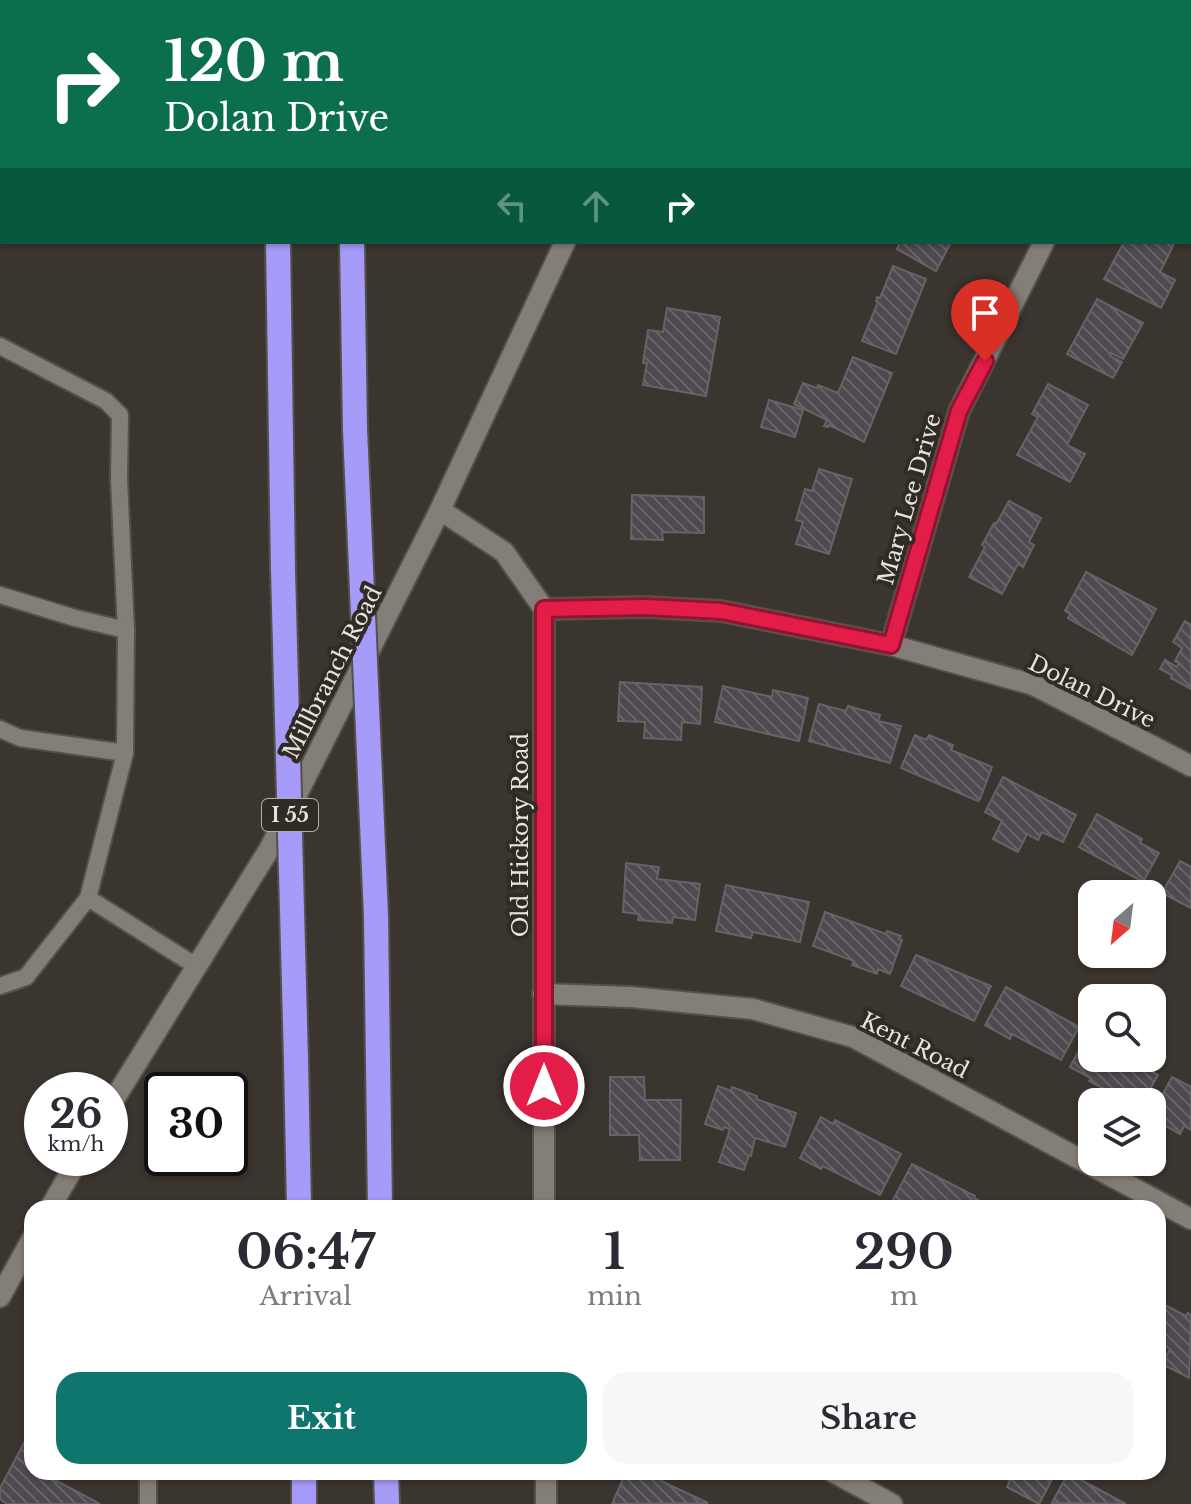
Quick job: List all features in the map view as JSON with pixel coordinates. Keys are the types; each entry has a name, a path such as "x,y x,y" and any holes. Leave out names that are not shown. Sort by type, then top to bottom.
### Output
{"highway":[{"name":"I 55","path":"278,244 299,1200"},
{"path":"352,244 355,429 376,916 380,1200"},
{"path":"304,1480 304,1504"},
{"path":"386,1480 387,1504"}],"street":[{"name":"Millbranch Road","path":"128,1077 270,848 440,510 564,244"},
{"name":"Mary Lee Drive","path":"891,645 959,411 1043,244"},
{"path":"440,510 504,552 544,609"},
{"name":"Dolan Drive","path":"544,609 646,607 721,611 891,645 1034,685 1191,766"},
{"name":"Old Hickory Road","path":"544,609 544,1200"},
{"name":"Kent Road","path":"543,994 631,997 753,1009 853,1037 1156,1200"},
{"path":"55,1200 69,1176"},
{"name":"Kent Road","path":"1166,1206 1191,1219"},
{"path":"0,1297 24,1257"},
{"path":"546,1480 546,1504"},
{"path":"848,1480 892,1504"}],"lane":[{"path":"0,346 106,401 120,415 119,479 126,630 125,753 88,898 26,977 0,986"},
{"path":"0,595 126,630"},
{"path":"0,729 20,738 125,753"},
{"path":"88,898 196,966"},
{"path":"148,1480 148,1504"}],"building":[{"path":"899,244 950,244 936,271 897,249"},
{"path":"1123,244 1174,244 1160,272 1175,280 1161,308 1104,279"},
{"path":"893,266 926,279 896,354 862,341 878,302 877,297 880,298"},
{"path":"1097,299 1143,323 1123,359 1111,353 1110,356 1122,362 1113,378 1067,354"},
{"path":"667,308 720,317 706,396 643,385 648,330 663,332"},
{"path":"853,357 892,373 864,442 829,425 824,426 827,420 794,404 803,383 838,393"},
{"path":"1048,384 1088,405 1067,445 1085,454 1070,482 1017,455 1038,417 1032,414"},
{"path":"769,400 803,410 795,437 761,427"},
{"path":"819,469 852,479 829,554 796,544 803,522 796,520 805,489 812,491"},
{"path":"632,495 704,497 704,533 662,532 663,540 631,539"},
{"path":"1009,501 1041,518 1029,542 1034,545 1023,567 1018,564 1002,594 969,577 985,547 982,545"},
{"path":"1086,572 1156,609 1132,655 1068,618 1070,614 1065,611"},
{"path":"1185,621 1191,625 1191,689 1160,669 1165,660 1177,667 1179,663 1175,661 1182,648 1173,642"},
{"path":"620,682 702,687 700,724 682,722 681,740 644,738 645,722 618,721"},
{"path":"723,686 772,697 773,690 808,698 799,741 715,722"},
{"path":"819,704 846,711 848,706 880,715 878,721 901,726 890,763 809,741"},
{"path":"915,735 926,740 929,735 953,745 951,750 992,767 978,801 901,768"},
{"path":"1003,777 1076,815 1063,842 1042,832 1038,840 1027,834 1018,852 993,839 1002,821 985,812"},
{"path":"1097,814 1142,839 1140,843 1159,853 1144,880 1139,880 1079,847"},
{"path":"1180,861 1191,867 1191,908 1166,895 1166,886"},
{"path":"626,863 659,867 657,879 700,884 695,920 673,917 672,923 638,920 639,914 623,912"},
{"path":"726,885 809,902 800,942 753,932 751,938 716,931"},
{"path":"825,912 886,934 887,931 901,936 890,974 878,969 877,974 852,965 854,961 813,946"},
{"path":"916,955 991,986 974,1021 901,986"},
{"path":"1006,987 1078,1029 1061,1060 1012,1034 1010,1039 985,1025"},
{"path":"1078,1052 1078,1071 1070,1067"},
{"path":"1080,1072 1153,1072 1158,1075 1151,1088 1102,1088 1089,1081 1091,1078"},
{"path":"610,1077 644,1077 645,1100 681,1100 680,1160 640,1160 639,1135 610,1135"},
{"path":"1172,1077 1191,1087 1191,1130 1184,1126 1180,1134 1166,1126 1166,1088"},
{"path":"718,1086 731,1091 732,1087 796,1113 785,1147 755,1138 744,1170 719,1162 730,1129 705,1124"},
{"path":"821,1117 833,1124 835,1120 901,1154 880,1195 800,1158"},
{"path":"912,1164 978,1200 893,1200"},
{"path":"1166,1306 1186,1316 1188,1313 1191,1315 1189,1378 1166,1366 1170,1349 1166,1347"},
{"path":"24,1443 24,1480 55,1480 100,1504 7,1504 0,1499 0,1488"},
{"path":"622,1480 662,1480 708,1503 612,1504"},
{"path":"1052,1480 1039,1504 1007,1487 1010,1481"},
{"path":"1064,1480 1081,1480 1126,1504 1052,1503"}],"route":[{"path":"544,1086 544,609 646,607 721,611 891,645 959,411 985,361"}]}
